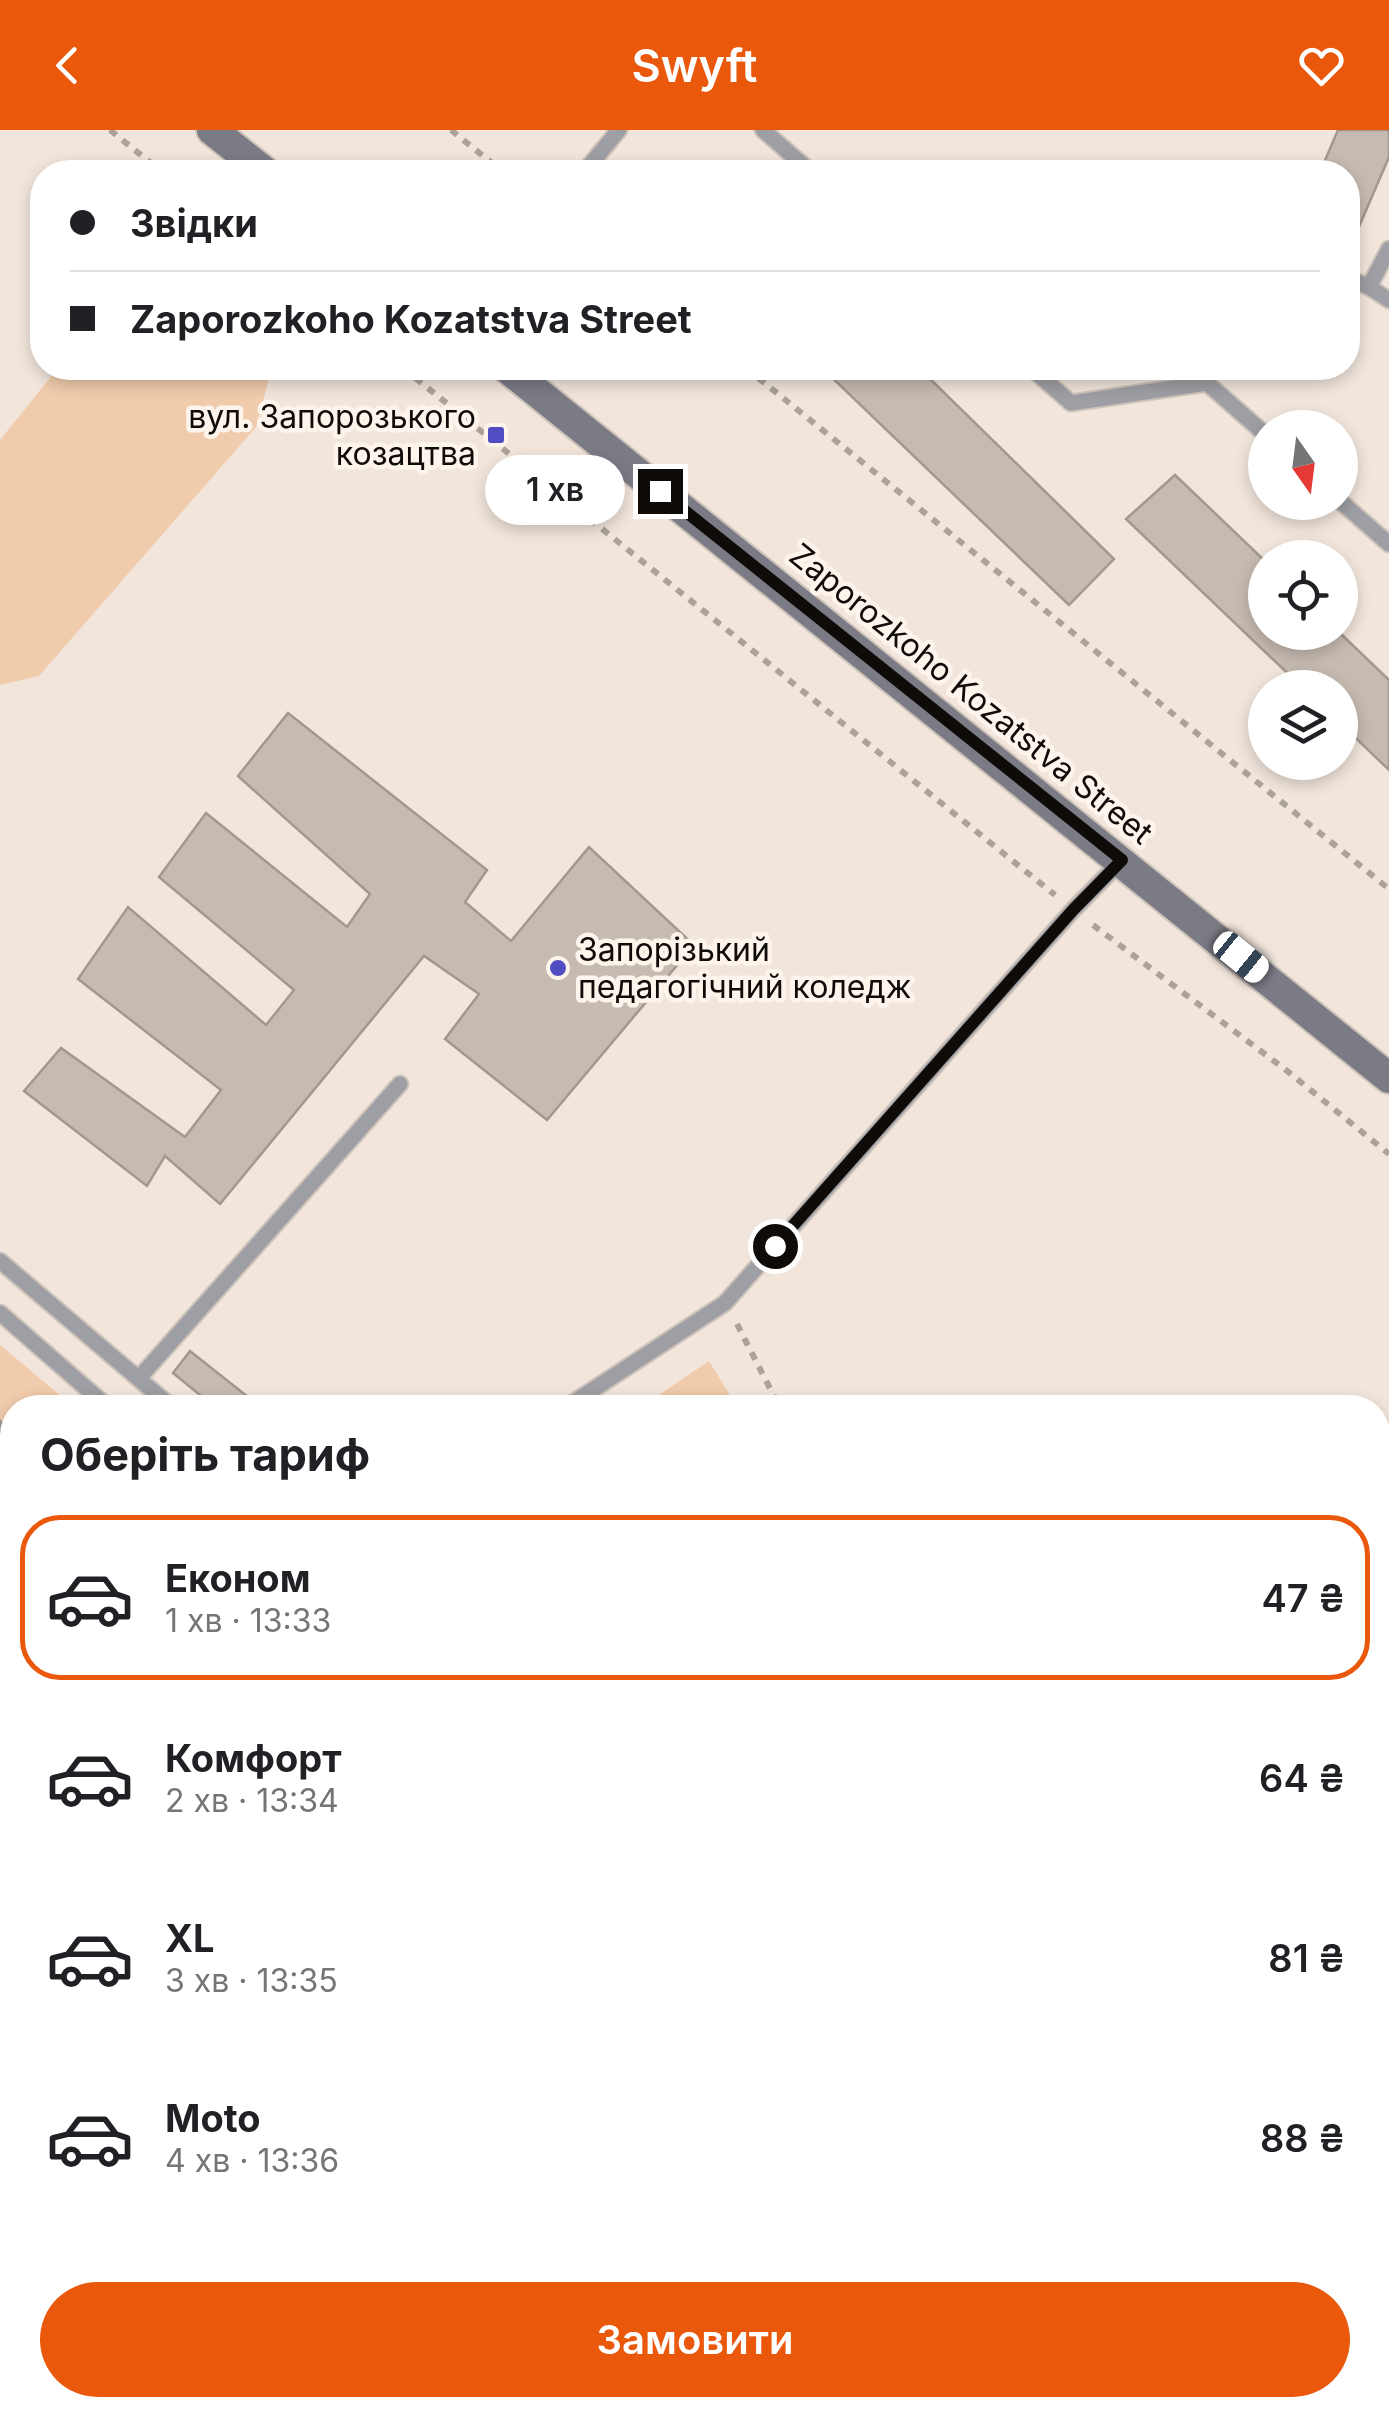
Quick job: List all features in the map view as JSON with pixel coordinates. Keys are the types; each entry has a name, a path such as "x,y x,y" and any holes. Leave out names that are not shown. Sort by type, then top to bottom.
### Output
{"street":[{"path":"212,130 250,160"},
{"name":"Zaporozkoho Kozatstva Street","path":"522,380 1389,1078"}],"lane":[{"path":"594,160 619,130"},
{"path":"763,130 797,160"},
{"path":"1369,288 1389,249"},
{"path":"1360,284 1389,300"},
{"path":"1045,380 1071,403 1185,380"},
{"path":"1215,380 1248,416"},
{"path":"1358,517 1389,544"},
{"path":"585,1395 725,1303 1073,910 1122,860"},
{"path":"138,1378 400,1084"},
{"path":"0,1261 158,1395"},
{"path":"0,1312 95,1395"}],"path":[{"path":"110,130 147,160"},
{"path":"450,130 488,160"},
{"path":"418,380 1073,910 1286,1070 1389,1154"},
{"path":"761,380 1389,890"},
{"path":"725,1303 773,1395"}],"shaded area":[{"path":"48,380 269,380 256,427 39,676 0,685 0,440"},
{"path":"0,1345 60,1395 0,1395"},
{"path":"709,1361 730,1395 659,1395"}],"building":[{"path":"1338,130 1389,130 1389,157 1360,224 1360,160 1325,160"},
{"path":"835,380 931,380 1114,559 1069,605"},
{"path":"1175,475 1248,545 1248,635 1126,519"},
{"path":"1263,650 1358,650 1389,680 1389,770 1358,740 1358,670 1284,670"},
{"name":"Запорізький педагогічний коледж","path":"288,713 487,870 465,902 511,941 589,847 694,945 547,1120 445,1039 479,994 424,956 220,1204 165,1156 147,1186 24,1091 61,1048 185,1137 221,1090 78,979 128,907 266,1025 294,990 159,877 206,813 347,927 370,894 238,776"},
{"path":"190,1351 245,1395 200,1395 173,1373"}],"place":[{"name":"вул. Запорозького козацтва","path":"496,435"},
{"name":"Запорізький педагогічний коледж","path":"558,968"}],"route":[{"path":"660,491 1122,860 1073,910 775,1246"}]}
